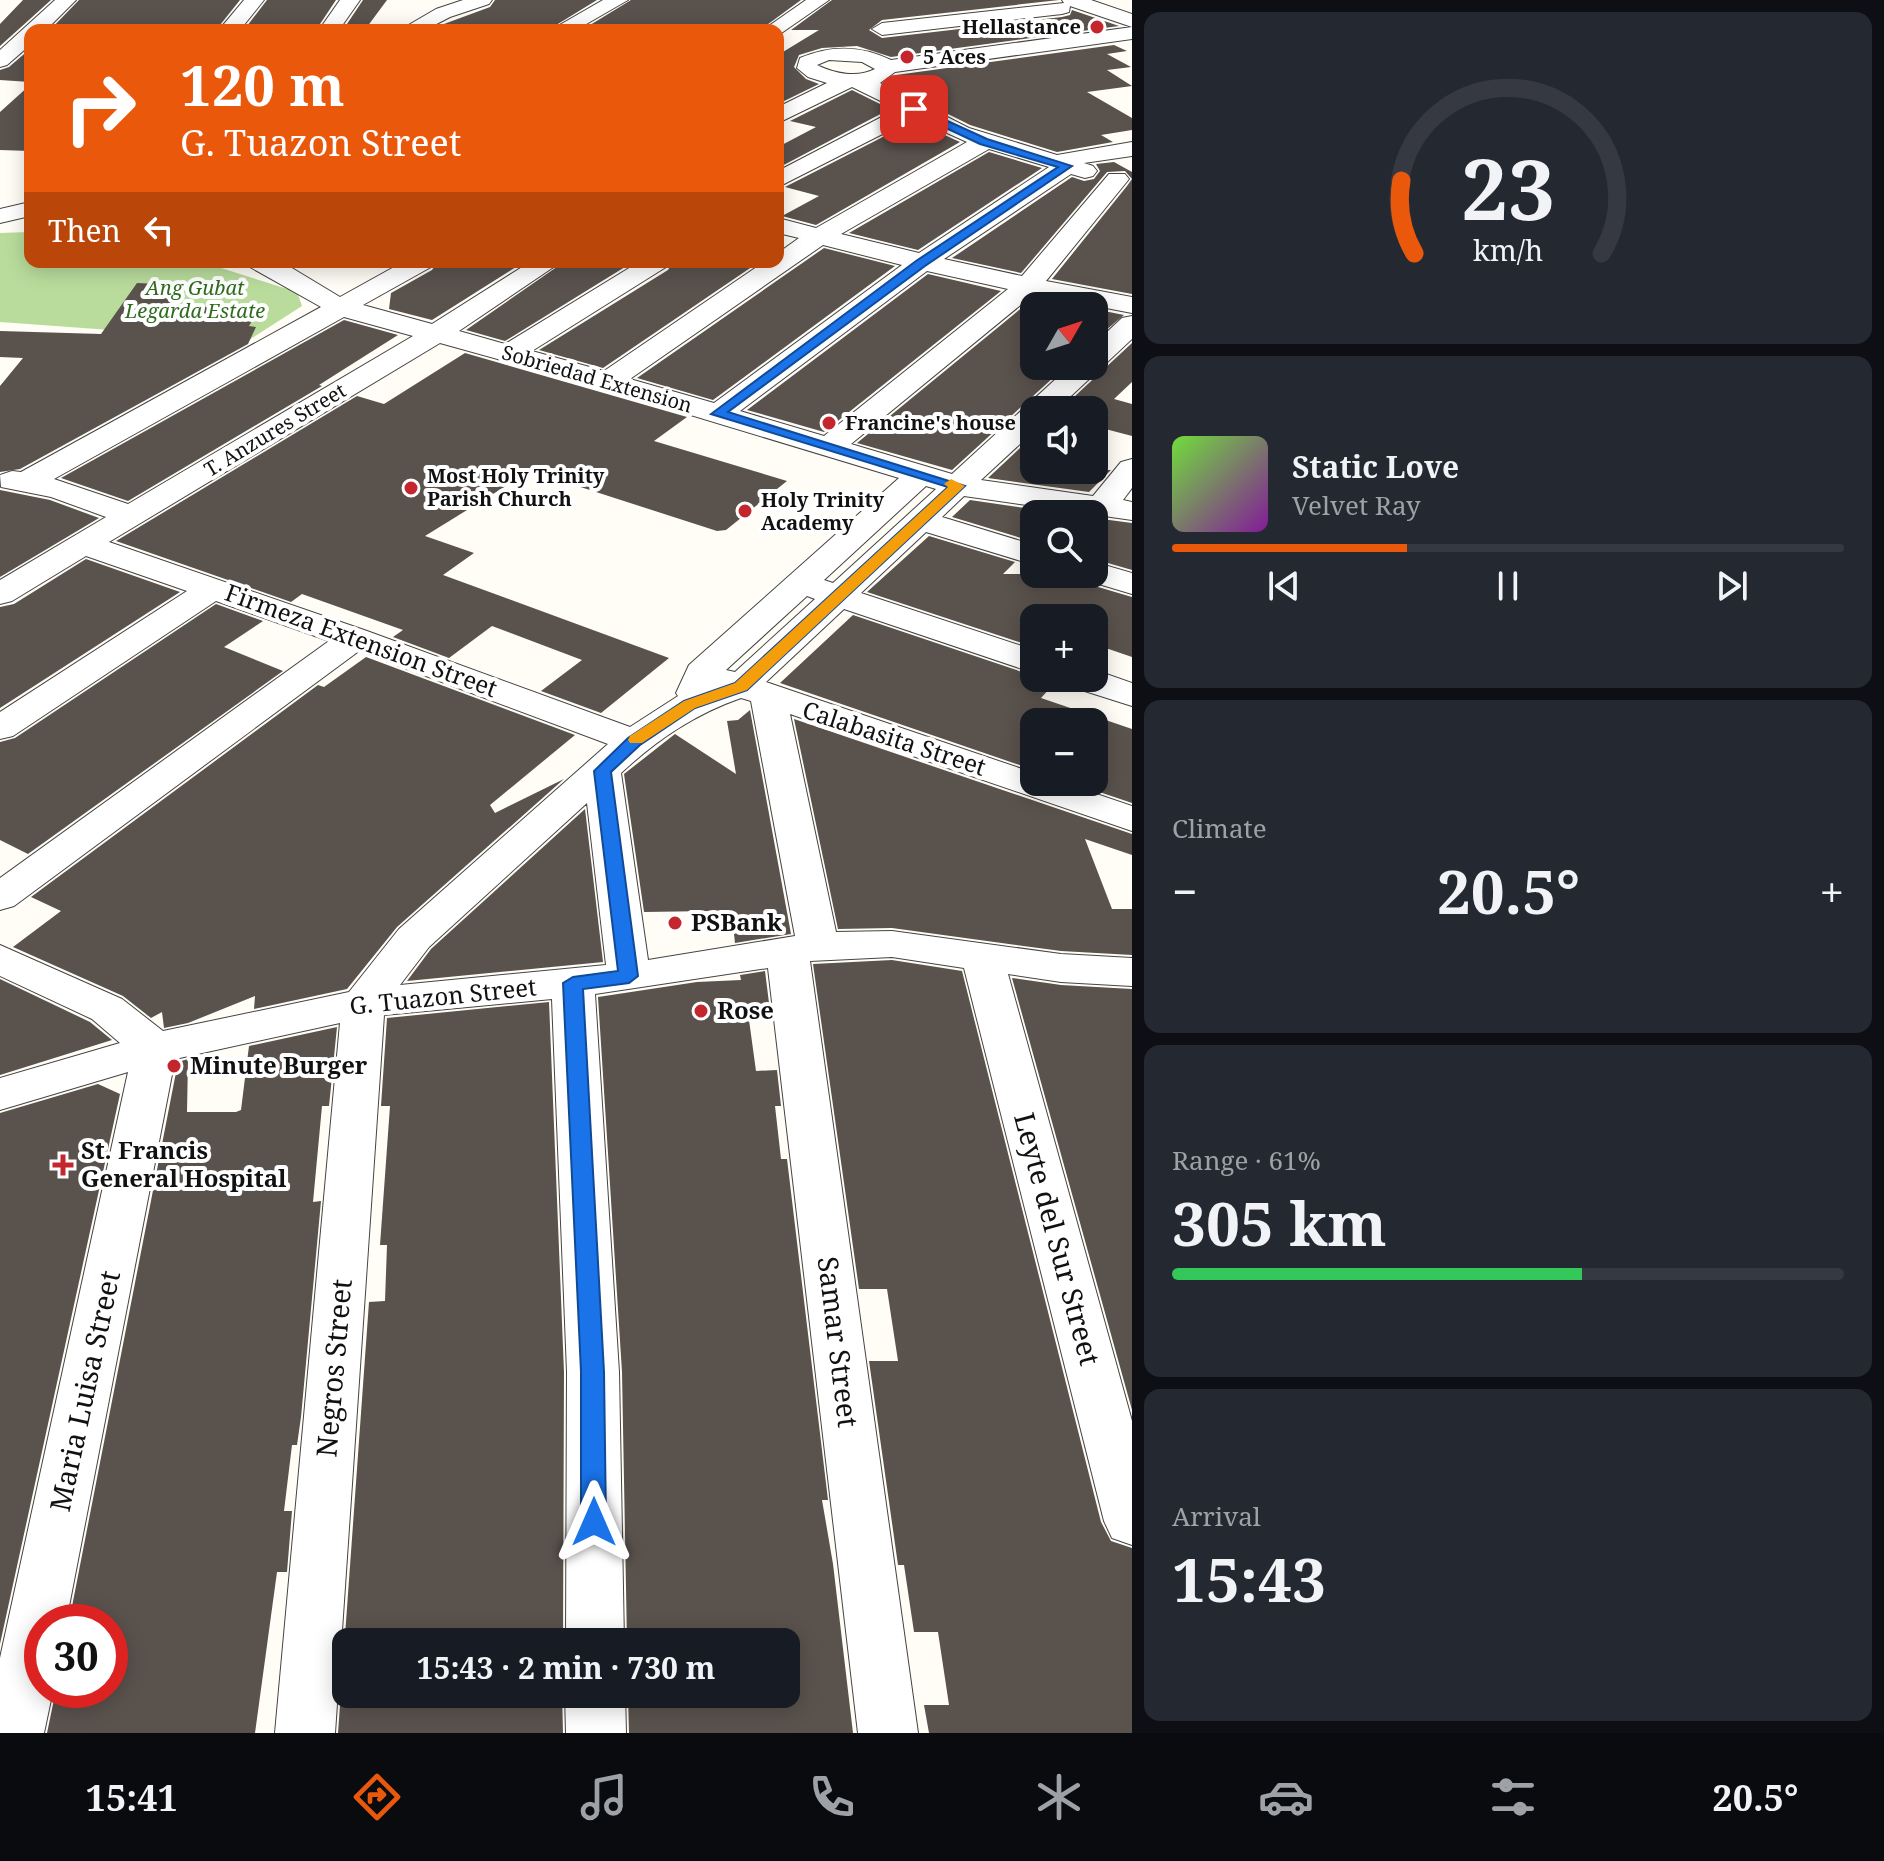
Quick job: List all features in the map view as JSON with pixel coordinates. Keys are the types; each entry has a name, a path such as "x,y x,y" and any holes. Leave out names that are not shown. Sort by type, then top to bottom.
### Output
{"street":[{"path":"40,24 66,0"},
{"path":"234,24 254,0"},
{"path":"333,24 350,0"},
{"path":"419,24 447,6 482,0"},
{"path":"572,24 618,0"},
{"path":"782,24 819,0"},
{"path":"1041,0 1074,4 1132,21"},
{"path":"854,54 883,20 1128,0"},
{"path":"1074,4 1132,32"},
{"path":"791,83 880,75 888,67 1132,32"},
{"path":"0,62 24,40"},
{"path":"786,52 854,54 877,58 888,67"},
{"path":"827,54 807,62 807,68 814,73 845,79 984,142 1124,180 1027,287 828,448"},
{"path":"0,62 24,64"},
{"path":"784,113 845,79"},
{"path":"784,177 914,109"},
{"path":"784,260 819,236 984,142"},
{"path":"718,414 1058,164 1132,149"},
{"path":"0,216 24,210"},
{"path":"784,227 1027,287 1132,305"},
{"name":"Sobriedad Extension","path":"275,268 339,307 608,381 958,486 1053,500"},
{"path":"14,480 411,268"},
{"name":"T. Anzures Street","path":"0,594 436,334 539,268"},
{"path":"508,354 647,268"},
{"path":"608,381 772,268"},
{"path":"1108,346 1132,324"},
{"path":"1054,396 1071,380"},
{"path":"754,692 839,596 1020,428"},
{"path":"1107,500 1132,468"},
{"path":"363,1003 414,938 696,688 800,583 921,475"},
{"path":"14,480 59,489 131,516"},
{"name":"Sobriedad Extension","path":"1108,508 1132,511"},
{"path":"922,521 1020,551"},
{"name":"Firmeza Extension Street","path":"85,545 355,638 634,741"},
{"path":"1108,576 1132,584"},
{"path":"800,583 1020,657"},
{"path":"0,728 214,588"},
{"path":"0,897 355,638"},
{"path":"1108,687 1132,695"},
{"name":"Calabasita Street","path":"696,688 754,692 1132,819"},
{"name":"Samar Street","path":"754,692 803,948 888,1733"},
{"path":"602,771 629,976"},
{"name":"G. Tuazon Street","path":"0,1094 155,1048 363,1003 629,976 803,948 892,944 1061,968 1132,972"},
{"name":"Leyte del Sur Street","path":"982,957 1132,1521"},
{"path":"0,959 107,1009 155,1048"},
{"path":"573,983 593,1372 595,1628"},
{"name":"Negros Street","path":"305,1733 363,1003"},
{"name":"Maria Luisa Street","path":"14,1733 155,1048"},
{"path":"595,1708 596,1733"}],"green space":[{"name":"Ang Gubat Legarda Estate","path":"24,232 24,268 221,268 297,292 302,306 249,340 0,322 0,233"}],"building":[{"path":"23,0 51,0 0,46 0,24"},
{"path":"79,0 240,0 221,24 56,24"},
{"path":"267,0 336,0 320,24 249,24"},
{"path":"363,0 387,0 369,24 347,24"},
{"path":"495,0 597,0 558,24 444,24 490,7"},
{"path":"631,0 801,0 768,24 592,24"},
{"path":"832,0 1059,0 882,20 869,30 882,38 1062,17 1070,15 1072,10 1119,26 891,57 857,46 822,48 799,55 794,67 806,79 819,84 784,101 784,51 819,30 791,30"},
{"path":"1114,45 1127,51 1107,54 1131,67 1107,70 1132,86 1087,92 1132,118 1132,130 1101,135 1113,142 1057,152 970,125 886,83 896,75"},
{"path":"24,54 24,82 0,80 0,70 9,67"},
{"path":"24,90 24,151 0,150 0,112"},
{"path":"852,90 890,109 784,165 784,144 816,127 790,121"},
{"path":"914,121 960,142 816,225 784,215 819,196 785,187"},
{"path":"989,152 1042,168 918,250 849,233"},
{"path":"1114,162 1132,172 1132,179 1125,171 1107,172 1021,273 952,258 1072,177 1084,181 1094,179 1100,171 1096,164"},
{"path":"1132,179 1132,294 1052,279 1127,186"},
{"path":"824,248 895,266 713,400 637,378"},
{"path":"514,268 432,320 389,309 391,293 432,270"},
{"path":"555,268 623,268 505,341 466,330"},
{"path":"750,268 603,368 539,350 668,270"},
{"path":"928,274 1001,291 824,432 747,410"},
{"path":"137,283 183,285 169,305 259,309 249,326 256,327 248,344 20,469 0,472 0,386 23,358 0,357 0,331 101,334"},
{"path":"1020,309 1020,380 1051,380 1033,396 1020,396 1020,408 952,470 857,443"},
{"path":"1108,312 1124,315 1108,328"},
{"path":"344,320 398,335 319,385 322,386 128,501 61,478"},
{"path":"1132,343 1132,382 1114,399 1132,404 1132,436 1108,430 1108,396 1075,396 1092,380 1108,380 1108,365"},
{"name":"Holy Trinity Academy","path":"465,353 687,417 654,441 787,481 726,530 717,531 565,482 561,484 527,473 425,536 474,553 443,575 669,658 601,713 541,691 582,660 492,626 449,658 393,637 403,630 302,594 291,602 116,541 357,396 384,404"},
{"path":"1020,448 1020,482 988,478"},
{"path":"1031,484 1097,484 1089,492"},
{"path":"0,490 50,500 99,518 0,577"},
{"path":"970,500 1020,507 1020,538 952,517"},
{"path":"1108,520 1132,523 1132,570 1108,563"},
{"path":"929,536 1015,562 1003,574 1020,574 1020,588 1101,588 1132,597 1132,657 1108,649 1108,604 1020,604 1020,642 867,592"},
{"path":"86,559 180,592 0,708 0,607 14,604"},
{"path":"216,604 263,621 224,647 283,671 28,854 0,840 0,742 15,738"},
{"path":"853,615 1020,671 1020,692 1046,692 1041,698 1070,708 1020,708 1020,765 780,683"},
{"path":"366,657 575,735 490,805 495,813 564,779 397,927 347,989 254,1009 255,996 188,1023 164,1028 162,1012 151,1018 123,996 13,947 61,911 31,897 318,685 324,687"},
{"path":"750,710 791,934 735,943 733,925 713,925 711,911 644,912 624,774 675,734 736,774 727,721 738,720"},
{"path":"794,719 1132,834 1132,855 1085,839 1112,909 1132,909 1132,955 1061,951 892,928 838,929"},
{"path":"1108,721 1132,729 1132,803 1108,795"},
{"path":"585,809 603,962 407,981 431,949"},
{"path":"892,960 962,971 1101,1522 1111,1541 1132,1548 1132,1733 929,1733 924,1705 949,1705 938,1632 914,1632 904,1565 898,1565 869,1361 898,1361 887,1289 859,1289 813,964"},
{"path":"765,971 771,1019 749,1020 756,1071 777,1070 781,1106 775,1106 781,1159 787,1159 828,1500 822,1500 833,1564 853,1733 629,1733 628,1708 800,1708 800,1628 627,1628 622,1372 598,997 697,982 741,980 740,975"},
{"path":"1012,978 1061,985 1132,989 1132,1410"},
{"path":"0,979 90,1022 112,1040 0,1075"},
{"path":"549,1002 564,1372 563,1628 346,1628 369,1302 385,1301 387,1245 380,1245 390,1106 381,1106 387,1018"},
{"path":"337,1027 329,1106 322,1106 313,1202 321,1201 301,1417 297,1445 292,1445 284,1511 292,1511 287,1572 277,1572 255,1733 47,1733 52,1708 128,1708 128,1604 73,1604 178,1062 188,1059 187,1112 236,1112 241,1110 249,1046"},
{"path":"98,1084 120,1094 0,1644 0,1113"},
{"path":"340,1708 562,1708 563,1733 338,1733"}],"slow traffic":[{"path":"636,740 690,704 741,686 958,486 951,484"}],"place":[{"name":"Hellastance","path":"1097,27"},
{"name":"5 Aces","path":"907,57"},
{"name":"Francine's house","path":"829,423"},
{"name":"Most Holy Trinity Parish Church","path":"411,488"},
{"name":"Holy Trinity Academy","path":"745,511"},
{"name":"PSBank","path":"675,923"},
{"name":"Rose","path":"701,1011"},
{"name":"Minute Burger","path":"174,1066"},
{"name":"St. Francis General Hospital","path":"63,1165"}],"route":[{"path":"594,1522 593,1372 573,983 629,976 602,771 634,741 690,704 741,686 958,486 718,414 921,263 1067,166 984,142 914,109"}]}
